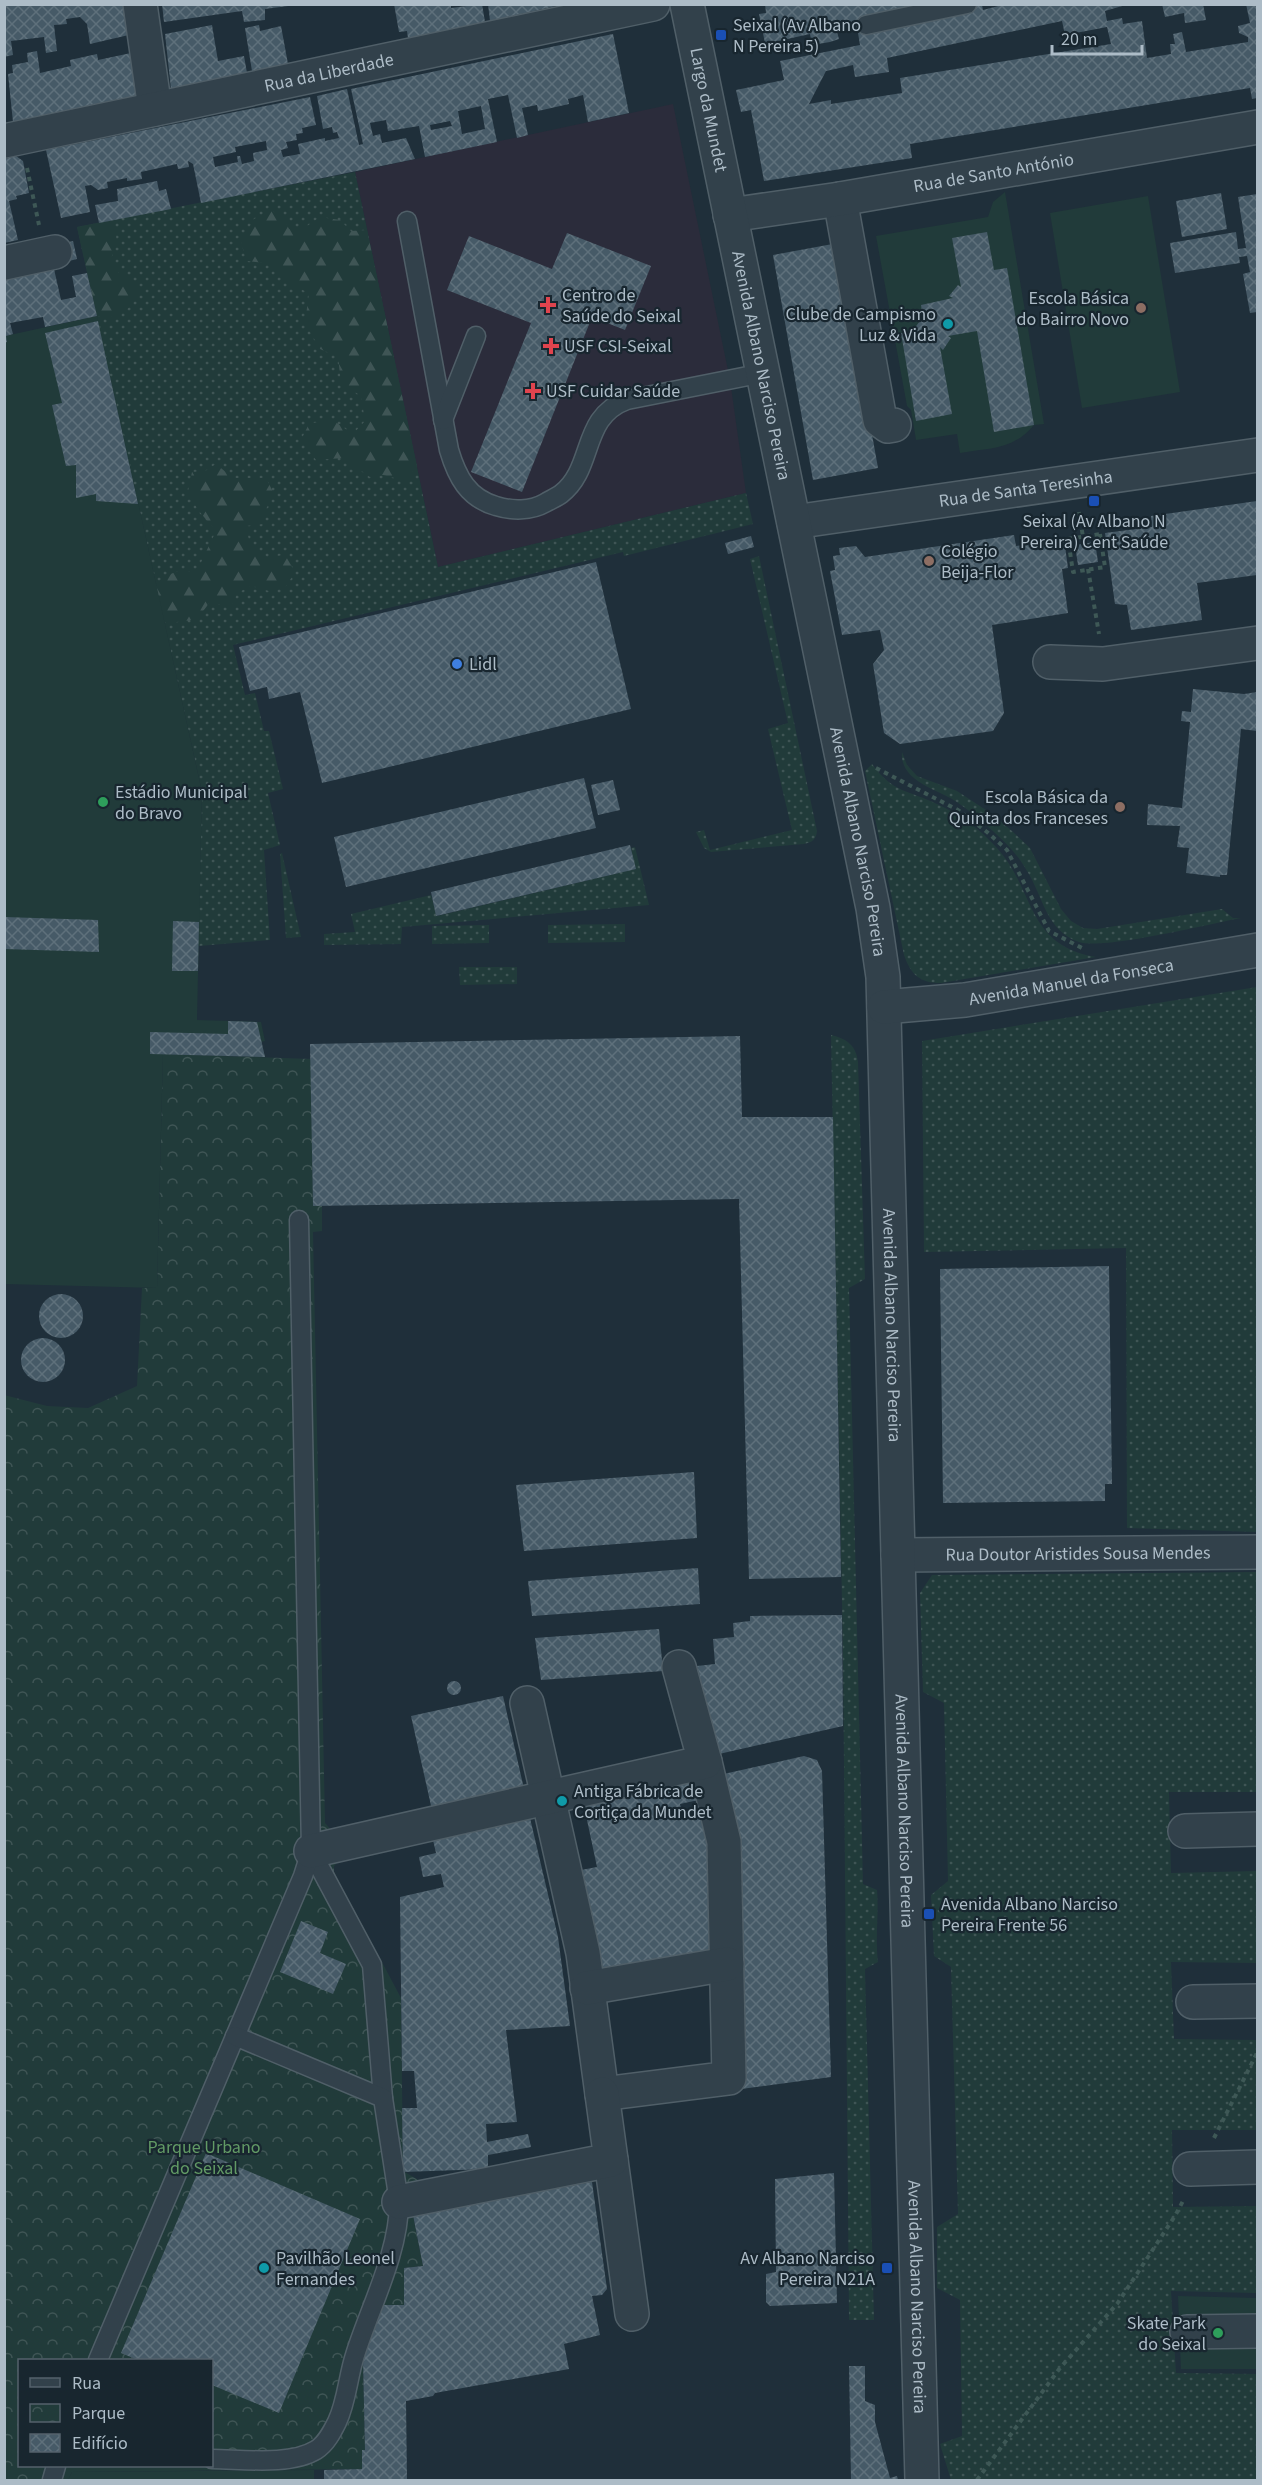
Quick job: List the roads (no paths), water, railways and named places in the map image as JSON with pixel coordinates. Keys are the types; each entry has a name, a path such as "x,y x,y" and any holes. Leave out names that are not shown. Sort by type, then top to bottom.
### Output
{"street":[{"path":"140,4 155,109"},
{"name":"Rua da Liberdade","path":"13,139 653,4"},
{"name":"Largo da Mundet","path":"687,4 730,215"},
{"name":"Rua de Santo António","path":"730,215 840,199 1257,127"},
{"path":"840,199 880,420 888,426 894,425"},
{"name":"Avenida Albano Narciso Pereira","path":"730,215 879,943 884,1007 919,2407 925,2470"},
{"path":"4,262 50,253"},
{"name":"Rua de Santa Teresinha","path":"794,522 1257,455"},
{"path":"1050,662 1104,664 1257,643"},
{"name":"Avenida Manuel da Fonseca","path":"884,1007 965,1000 1257,950"},
{"name":"Rua Doutor Aristides Sousa Mendes","path":"898,1555 1257,1552"},
{"path":"602,2094 729,2078 724,1842 679,1667"},
{"path":"527,1703 583,1953 632,2314"},
{"path":"311,1851 705,1762"},
{"path":"1185,1831 1257,1829"},
{"path":"587,1988 727,1964"},
{"path":"1193,2002 1257,2001"},
{"path":"399,2202 611,2160"},
{"path":"1194,2169 1257,2167"},
{"path":"1187,2332 1257,2331"}],"lane":[{"path":"866,25 968,4"},
{"path":"407,221 443,420 455,471 468,491 483,502 502,508 521,510 539,506 562,493 577,475 598,421 615,405 627,400 763,373"},
{"path":"443,420 476,336"},
{"path":"99,2359 303,1876 311,1851 299,1220"},
{"path":"213,2459 286,2459 316,2450 328,2439 339,2419 354,2357 393,2245 399,2219 399,2202 383,2098 372,1965 311,1851"},
{"path":"235,2036 383,2098"}],"place":[{"name":"Seixal (Av Albano N Pereira 5)","path":"721,35"},
{"name":"Centro de Saúde do Seixal","path":"548,305"},
{"name":"Escola Básica do Bairro Novo","path":"1141,308"},
{"name":"Clube de Campismo Luz & Vida","path":"948,324"},
{"name":"USF CSI-Seixal","path":"551,346"},
{"name":"USF Cuidar Saúde","path":"533,391"},
{"name":"Seixal (Av Albano N Pereira) Cent Saúde","path":"1094,501"},
{"name":"Colégio Beija-Flor","path":"929,561"},
{"name":"Lidl","path":"457,664"},
{"name":"Estádio Municipal do Bravo","path":"103,802"},
{"name":"Escola Básica da Quinta dos Franceses","path":"1120,807"},
{"name":"Antiga Fábrica de Cortiça da Mundet","path":"562,1801"},
{"name":"Avenida Albano Narciso Pereira Frente 56","path":"929,1914"},
{"name":"Pavilhão Leonel Fernandes","path":"264,2268"},
{"name":"Av Albano Narciso Pereira N21A","path":"887,2268"},
{"name":"Skate Park do Seixal","path":"1218,2333"}],"park label":[{"name":"Parque Urbano do Seixal","path":"204,2157"}]}
